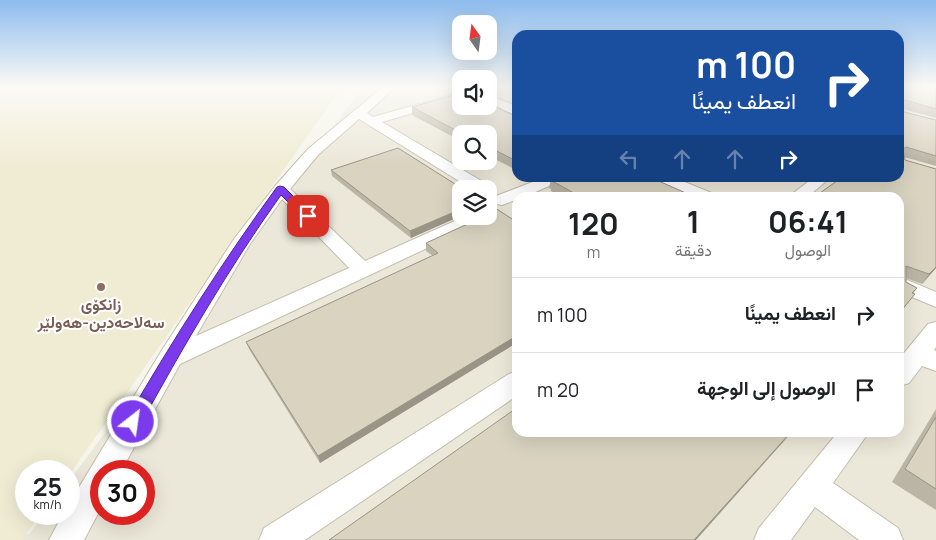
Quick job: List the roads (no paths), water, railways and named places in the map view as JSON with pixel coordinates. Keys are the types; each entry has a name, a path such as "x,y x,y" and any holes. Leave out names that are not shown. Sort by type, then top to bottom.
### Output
{"street":[{"path":"111,460 171,357 241,243 280,189 313,152 368,112"},
{"path":"364,117 386,112"},
{"path":"364,117 469,180"},
{"path":"524,192 546,182"},
{"path":"676,182 696,192"},
{"path":"803,192 817,182"},
{"path":"280,189 363,270"},
{"path":"171,357 460,225"},
{"path":"904,286 936,300"},
{"path":"904,373 927,358 936,330"},
{"path":"276,540 512,385"},
{"path":"771,540 851,437"},
{"path":"813,487 886,540"},
{"path":"66,540 90,497"}],"place":[{"name":"زانکۆی سەلاحەدین-هەولێر","path":"101,287"}]}
